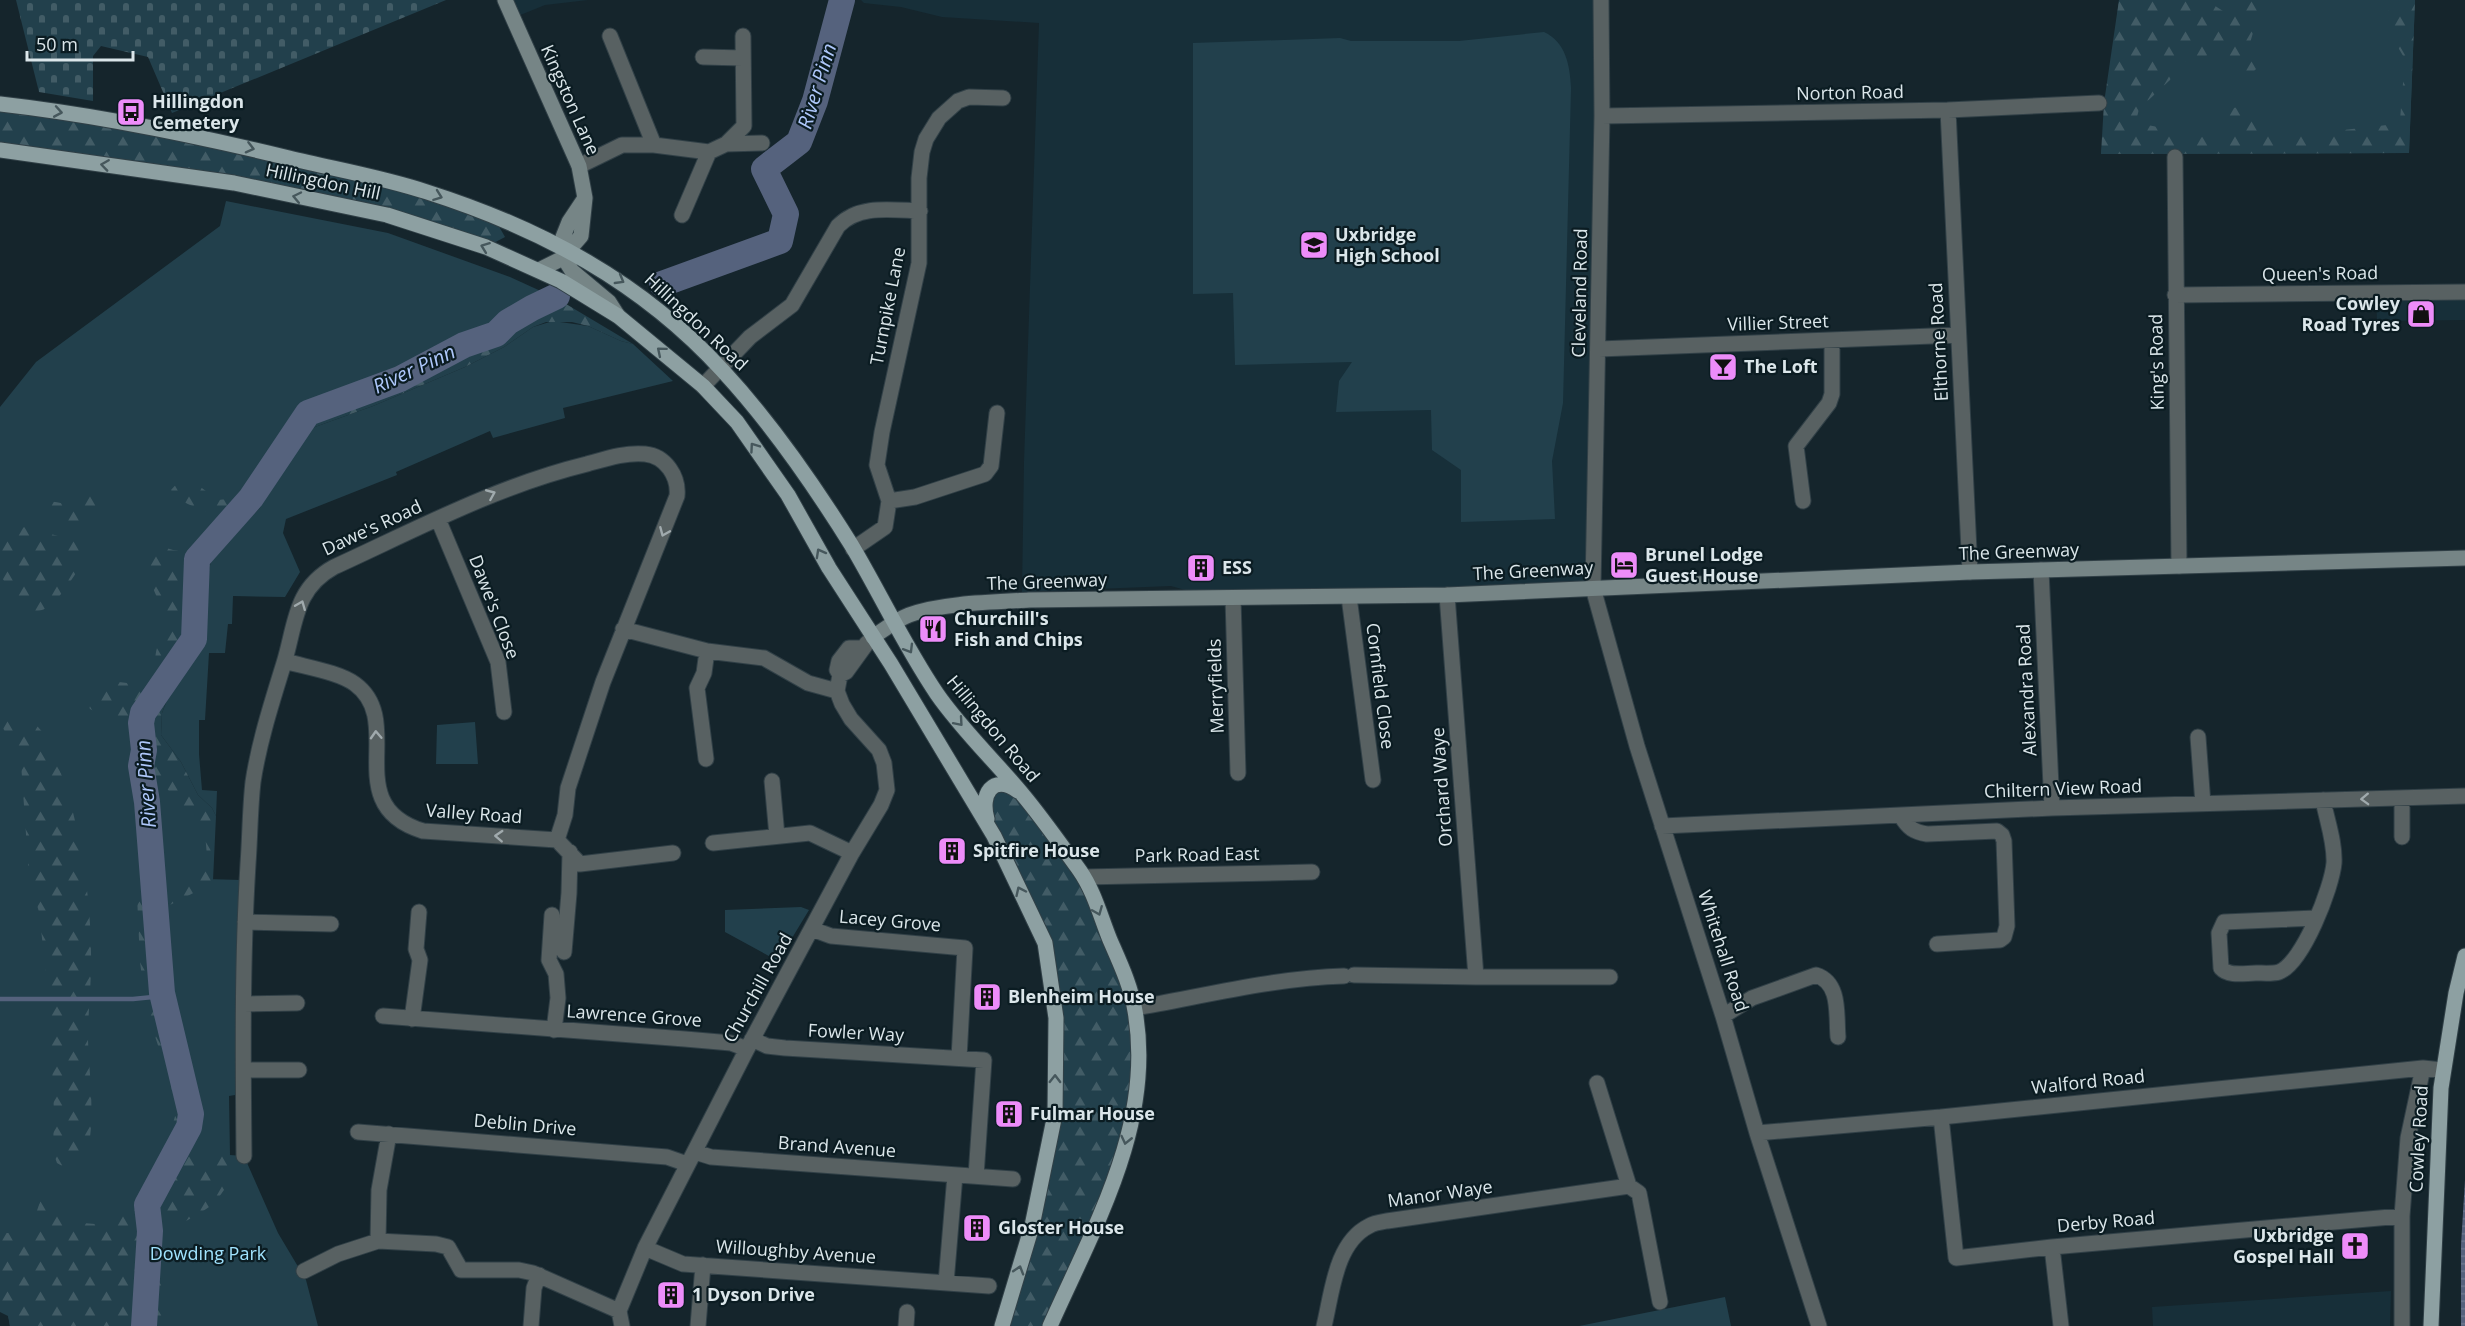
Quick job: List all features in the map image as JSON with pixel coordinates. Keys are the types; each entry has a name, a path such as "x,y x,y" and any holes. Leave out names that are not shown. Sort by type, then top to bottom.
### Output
{"main road":[{"name":"Hillingdon Hill","path":"0,104 44,109 238,146 425,191 525,229 569,251"},
{"name":"Hillingdon Hill","path":"0,150 234,183 387,215 486,247 539,270 618,316"},
{"name":"Hillingdon Road","path":"569,251 636,291 658,308 720,367 802,472 853,549 893,623 947,708 1024,796 1084,877 1128,982 1135,1008 1139,1042 1139,1085 1120,1168 1050,1326"},
{"path":"618,316 703,386 736,422 788,495 829,568 994,836 1045,944 1056,1018 1054,1114 1032,1226 1002,1326"},
{"path":"994,836 984,806 991,788 997,784 1006,784 1024,796"},
{"name":"Cowley Road","path":"2431,1326 2442,1070 2465,956"}],"street":[{"name":"Kingston Lane","path":"505,0 579,166 585,198 581,236 569,251"},
{"name":"Cleveland Road","path":"1593,588 1599,349 1601,0"},
{"path":"610,36 654,145"},
{"path":"579,166 622,145 654,145 709,152 726,144 744,126 743,36"},
{"path":"703,57 743,58"},
{"name":"Turnpike Lane","path":"890,501 877,465 882,432 919,263 919,171 922,152 926,139 939,118 958,101 969,97 1003,98"},
{"name":"Norton Road","path":"1602,116 1948,110 2099,103"},
{"name":"Elthorne Road","path":"1948,110 1970,572"},
{"path":"726,144 762,143"},
{"path":"682,215 709,152"},
{"name":"King's Road","path":"2175,157 2179,566"},
{"path":"703,386 750,337 792,305 838,226 844,220 851,215 865,211 920,211"},
{"path":"539,270 561,259 569,251"},
{"path":"569,251 567,263 572,271 609,302 618,316"},
{"name":"Queen's Road","path":"2175,295 2465,292"},
{"name":"Villier Street","path":"1599,349 1958,335"},
{"path":"1803,501 1796,446 1829,404 1832,394 1832,340"},
{"path":"853,549 885,527 890,501 915,497 985,474 991,466 997,413"},
{"name":"Dawe's Road","path":"244,1156 245,922 253,783 271,702 285,662 294,621 313,580 334,567 507,488 558,471 610,458 648,454 662,461 674,476 678,489 675,503 623,629"},
{"name":"Dawe's Close","path":"438,519 498,662 504,712"},
{"name":"The Greenway","path":"873,637 893,623 922,612 991,603 1447,595 1970,572 2465,558"},
{"name":"Alexandra Road","path":"2041,570 2052,808"},
{"name":"Whitehall Road","path":"1593,588 1637,746 1819,1326"},
{"name":"Orchard Waye","path":"1447,595 1476,977"},
{"name":"Cornfield Close","path":"1349,597 1373,780"},
{"name":"Merryfields","path":"1233,598 1238,773"},
{"path":"674,853 580,864 557,840 565,815 568,788 623,629 707,651 764,658 808,683 837,691 840,675 846,672 862,648 873,637"},
{"path":"705,759 697,688 704,674 707,651"},
{"name":"Valley Road","path":"285,662 347,679 367,694 375,718 378,787 387,809 398,821 423,831 557,840"},
{"name":"Churchill Road","path":"620,1318 645,1248 749,1044 852,853 881,805 887,790 884,763 879,750 846,712 837,691"},
{"path":"2198,737 2203,804"},
{"path":"772,781 777,836"},
{"name":"Chiltern View Road","path":"1662,826 2052,808 2465,796"},
{"path":"2402,798 2402,837"},
{"path":"2316,918 2225,921 2221,924 2219,933 2221,968 2229,974 2279,972 2288,966 2300,951 2316,918 2330,884 2334,865 2332,839 2323,800"},
{"path":"1901,816 1906,826 1915,832 1927,834 1997,831 2002,835 2004,841 2007,926 2004,937 2000,940 1937,944"},
{"path":"713,843 810,833 852,853"},
{"path":"564,952 570,852"},
{"name":"Park Road East","path":"1084,877 1312,872"},
{"path":"412,1019 420,960 416,949 419,912"},
{"name":"Lawrence Grove","path":"552,915 549,960 556,974 558,998 554,1030"},
{"path":"245,922 331,924"},
{"name":"Lacey Grove","path":"812,930 831,936 965,948 959,1058"},
{"path":"1135,1008 1313,977 1349,975 1610,977"},
{"path":"1723,1016 1752,998 1816,975 1827,981 1834,991 1838,1036"},
{"path":"244,1004 297,1003"},
{"name":"Lawrence Grove","path":"382,1016 749,1044"},
{"name":"Fowler Way","path":"749,1044 984,1060 976,1176"},
{"path":"2402,1326 2402,1216 2408,1138 2422,1068"},
{"name":"Walford Road","path":"1757,1133 1941,1117 2422,1068 2442,1070"},
{"path":"245,1070 299,1070"},
{"path":"1597,1083 1629,1186 1639,1192 1660,1302"},
{"name":"Derby Road","path":"1941,1117 1956,1258 2052,1247 2402,1216"},
{"name":"Deblin Drive","path":"358,1132 691,1158"},
{"path":"378,1241 380,1190 389,1134"},
{"name":"Brand Avenue","path":"691,1158 711,1157 1013,1179"},
{"path":"946,1283 955,1175"},
{"name":"Manor Waye","path":"1324,1326 1339,1262 1353,1240 1368,1226 1387,1221 1629,1186"},
{"path":"304,1271 338,1254 378,1241 442,1245 448,1247 461,1270 519,1270 539,1275 620,1318"},
{"path":"2052,1247 2061,1326"},
{"name":"Willoughby Avenue","path":"645,1248 682,1264 989,1286"},
{"path":"698,1326 703,1265"},
{"path":"531,1326 534,1288 539,1275"}],"shaded area":[{"path":"505,0 588,0 545,5 513,18"},
{"name":"Uxbridge High School","path":"861,0 1601,0 1593,588 1217,599 1171,586 1022,592 1024,462 1039,23 942,17 901,7 864,3"},
{"path":"2465,294 2465,320 2377,321 2376,295"},
{"path":"2465,1180 2465,1326 2461,1326 2461,1245"},
{"path":"2391,1291 2390,1326 2153,1326 2152,1307"}],"green space":[{"path":"16,0 446,0 172,113 148,57 101,46 93,56 93,101 39,92"},
{"path":"2119,0 2415,0 2409,153 2101,154"},
{"path":"2119,0 2206,0 2226,13 2249,0 2261,5 2248,50 2259,66 2253,72 2248,73 2231,58 2216,54 2178,63 2170,80 2139,109 2137,117 2142,124 2158,127 2184,140 2228,133 2224,113 2232,108 2241,107 2249,117 2261,123 2263,128 2300,135 2387,125 2400,120 2405,59 2387,29 2388,12 2394,0 2415,0 2409,153 2101,154 2104,103"},
{"path":"1544,32 1562,48 1568,63 1571,88 1563,403 1552,461 1555,519 1461,522 1461,470 1432,450 1431,410 1336,412 1339,381 1352,362 1235,365 1233,293 1193,294 1193,43 1340,38 1351,41 1459,41"},
{"path":"0,104 238,146 493,216 505,237 486,247 387,215 0,150"},
{"name":"Dowding Park","path":"226,201 388,233 510,277 556,298 532,308 496,334 464,346 400,379 309,415 251,502 201,560 199,613 212,557 220,546 259,509 284,467 312,428 373,406 465,367 504,347 533,327 553,321 588,326 633,344 673,381 563,408 565,418 493,438 490,431 396,472 397,475 286,519 283,533 300,572 285,597 233,596 232,624 228,624 225,653 209,653 205,720 199,720 199,754 202,790 217,791 216,816 212,808 198,795 181,762 161,735 162,713 177,674 147,724 191,791 210,846 206,879 241,880 235,1095 229,1096 230,1155 244,1156 278,1233 306,1280 318,1326 10,1326 0,1268 0,407 36,362 220,226","holes":["156,909 164,909 168,932 163,962 166,992 192,1093 191,1114 162,993"]},
{"path":"556,298 633,344 588,326 572,322 546,322 533,327 504,347 465,367 373,406 312,428 284,467 259,509 220,546 212,557 198,616 196,641 174,680 162,713 161,735 181,762 198,795 212,808 216,816 213,880 209,885 164,908 168,932 163,962 166,992 192,1093 198,1156 244,1156 224,1190 214,1202 168,1233 156,1246 152,1255 161,1272 163,1326 10,1326 8,1316 0,1312 0,1233 29,1233 45,1192 52,1196 71,1222 95,1224 138,1208 169,1137 176,1113 171,1085 151,1024 144,993 137,895 143,891 186,882 202,875 207,856 205,833 188,818 179,801 163,785 135,767 127,758 130,736 127,727 90,709 87,702 98,683 108,681 137,683 149,678 152,674 158,645 171,620 153,589 147,553 157,547 180,551 203,548 226,522 181,500 171,490 182,478 187,477 218,500 255,496 309,415 401,380 464,346 496,334 532,308"},
{"path":"93,491 98,491 99,504 86,524 61,519 49,512 42,503 48,501 71,503"},
{"path":"27,527 75,541 85,548 77,572 68,585 52,603 38,611 23,606 1,575 0,533 14,528"},
{"path":"9,717 32,723 42,731 48,741 67,790 84,864 91,940 88,1037 91,1127 84,1159 77,1169 69,1170 57,1163 53,1152 54,1112 49,999 39,912 29,877 21,763 2,726 4,720"},
{"path":"475,722 478,764 436,764 437,725"},
{"path":"1006,784 1084,877 1128,982 1139,1042 1120,1169 1050,1326 1002,1326 1055,1114 1045,943 994,836 986,796"},
{"path":"801,907 809,910 778,961 725,932 725,910"},
{"path":"1725,1297 1731,1326 1579,1326"}],"waterway":[{"name":"River Pinn","path":"662,284 780,241 786,214 764,169 799,142 815,101 842,0"},
{"name":"River Pinn","path":"144,1326 150,1231 147,1205 189,1127 191,1114 162,993 147,802 141,766 144,750 141,723 143,713 194,639 197,559 251,498 308,413 400,379 464,345 496,334 508,322 557,296"},
{"path":"0,999 133,999 163,996"}],"place":[{"name":"Hillingdon Cemetery","path":"131,112"},
{"name":"Uxbridge High School","path":"1314,245"},
{"name":"Cowley Road Tyres","path":"2421,314"},
{"name":"The Loft","path":"1723,367"},
{"name":"Brunel Lodge Guest House","path":"1624,565"},
{"name":"ESS","path":"1201,568"},
{"name":"Churchill's Fish and Chips","path":"933,629"},
{"name":"Spitfire House","path":"952,851"},
{"name":"Blenheim House","path":"987,997"},
{"name":"Fulmar House","path":"1009,1114"},
{"name":"Gloster House","path":"977,1228"},
{"name":"Uxbridge Gospel Hall","path":"2355,1246"},
{"name":"1 Dyson Drive","path":"671,1295"}]}
